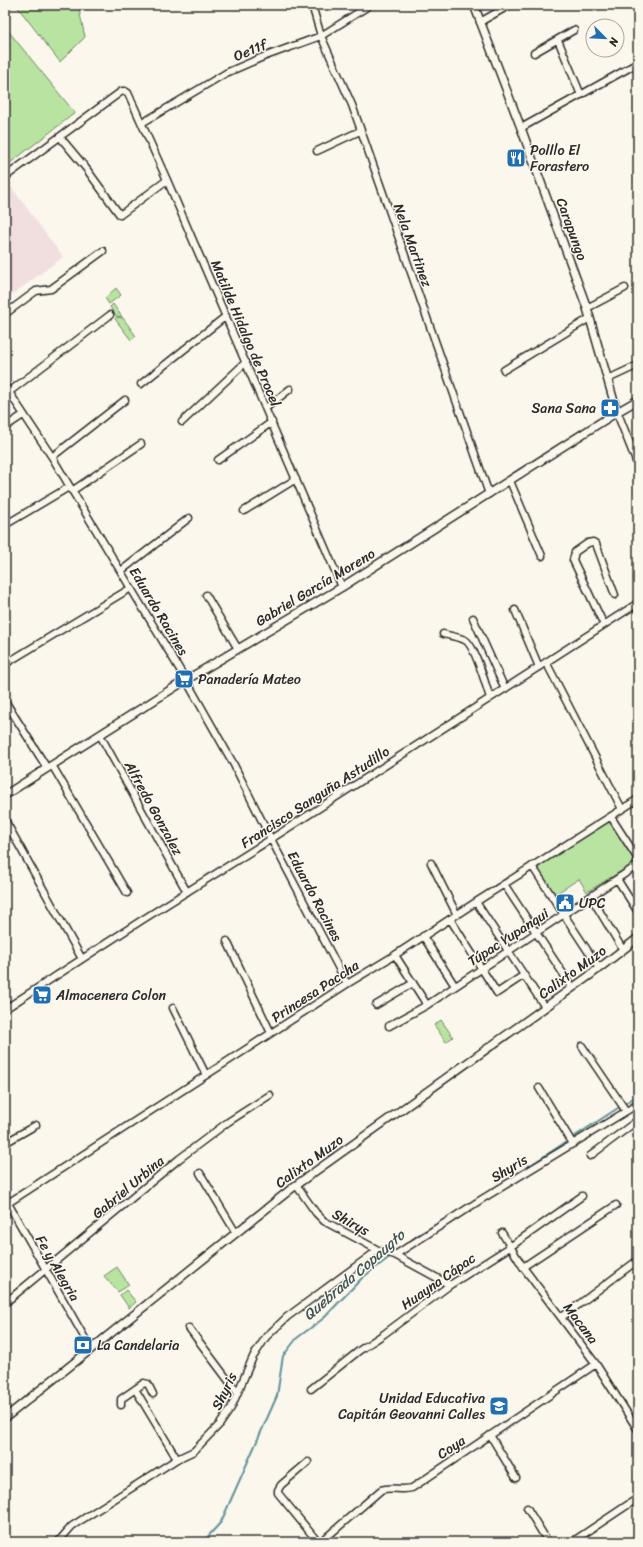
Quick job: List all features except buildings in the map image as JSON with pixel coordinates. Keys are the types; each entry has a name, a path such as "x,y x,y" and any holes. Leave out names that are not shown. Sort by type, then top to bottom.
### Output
{"street":[{"name":"Nela Martinez","path":"312,5 321,36 352,105 489,494"},
{"name":"Oe11f","path":"142,123 226,73 262,57 321,36 370,5"},
{"name":"Carapungo","path":"474,5 521,128 590,318 617,412 638,465"},
{"path":"480,22 510,5"},
{"path":"534,53 574,30"},
{"path":"558,40 581,95"},
{"path":"521,128 638,63"},
{"name":"Matilde Hidalgo de Procel","path":"60,136 122,91 128,93 266,408 342,587"},
{"path":"317,151 360,131"},
{"path":"5,177 60,136 120,215 167,180"},
{"path":"5,314 36,291 51,289 104,251"},
{"path":"586,308 625,288"},
{"path":"9,392 110,315"},
{"path":"141,384 226,316"},
{"path":"504,370 590,318"},
{"path":"182,422 246,362"},
{"path":"608,379 638,365"},
{"name":"Eduardo Racines","path":"5,386 52,457 186,680 233,763 348,984"},
{"path":"266,408 290,389"},
{"path":"52,457 125,400"},
{"name":"Gabriel García Moreno","path":"5,795 186,680 342,587 638,400"},
{"path":"5,427 23,415"},
{"path":"218,460 272,422"},
{"path":"5,525 70,489 141,444"},
{"path":"244,511 296,479"},
{"path":"510,481 542,556"},
{"path":"121,571 189,518"},
{"path":"604,625 573,560 575,552 588,543 593,542 596,544 615,595"},
{"path":"5,664 131,588"},
{"path":"206,595 238,649"},
{"name":"Francisco Sanguña Astudillo","path":"5,1009 187,892 272,840 538,667 638,604"},
{"path":"515,610 538,667"},
{"path":"473,618 504,689"},
{"path":"443,634 466,640 469,644 479,664 490,698"},
{"path":"546,662 622,809"},
{"path":"5,701 50,767 127,893"},
{"name":"Alfredo Gonzalez","path":"100,735 187,892"},
{"name":"Princesa Paccha","path":"6,1202 638,799"},
{"path":"611,817 638,859"},
{"path":"5,820 82,959"},
{"path":"430,863 457,914"},
{"name":"Túpac Yupanqui","path":"389,1026 427,1005 638,865"},
{"path":"532,866 599,968"},
{"path":"617,879 638,912"},
{"path":"504,884 572,987"},
{"path":"591,897 623,950"},
{"path":"476,902 545,1007"},
{"path":"450,919 498,993 524,975"},
{"path":"423,936 455,986"},
{"name":"Calixto Muzo","path":"5,1418 296,1185 599,968 638,938"},
{"path":"227,940 271,1033"},
{"path":"395,955 427,1005"},
{"path":"376,1005 413,983"},
{"path":"173,1008 206,1075"},
{"path":"582,1046 626,1111"},
{"path":"539,1088 573,1144"},
{"name":"Gabriel Urbina","path":"5,1303 179,1160 228,1122 270,1095"},
{"name":"Shyris","path":"395,1255 482,1199 638,1104"},
{"path":"590,1156 638,1120"},
{"path":"5,1143 36,1125"},
{"path":"200,1173 236,1233"},
{"name":"Shirys","path":"296,1185 316,1213 324,1221 378,1250 395,1255 450,1285"},
{"name":"Huayna Cápac","path":"310,1389 360,1350 450,1285 510,1247 582,1196"},
{"name":"Fe y Alegria","path":"6,1202 91,1349"},
{"path":"523,1267 616,1205"},
{"name":"Macana","path":"502,1233 523,1267 596,1364 638,1430"},
{"name":"Shyris","path":"58,1542 72,1526 177,1459 194,1451 210,1436 231,1408 253,1357 266,1337 287,1317 378,1250"},
{"path":"562,1317 638,1260"},
{"path":"189,1328 237,1392"},
{"name":"Coya","path":"321,1542 381,1490 387,1488 412,1488 596,1364"},
{"path":"121,1405 121,1399 144,1383 148,1384 153,1394"},
{"path":"136,1389 177,1459"},
{"path":"490,1435 516,1478"},
{"path":"308,1462 281,1485 278,1493 318,1542"},
{"path":"572,1542 638,1498"},
{"path":"527,1508 548,1542"}],"shaded area":[{"path":"6,180 63,257 5,300 5,181"}],"green space":[{"path":"16,5 78,5 85,37 60,62"},
{"path":"5,27 75,113 5,167"},
{"path":"116,288 121,295 109,304 105,298"},
{"path":"113,304 122,317 116,316 110,307"},
{"path":"117,317 123,318 136,336 131,340 115,319"},
{"path":"610,820 636,862 587,892 579,879 554,895 536,867"},
{"path":"441,1020 453,1037 446,1042 434,1025"},
{"path":"117,1267 129,1285 118,1292 104,1276"},
{"path":"126,1290 136,1302 129,1308 120,1295"}],"waterway":[{"name":"Quebrada Copaugto","path":"523,1170 638,1095"},
{"name":"Quebrada Copaugto","path":"402,1247 418,1235 455,1213"},
{"name":"Quebrada Copaugto","path":"203,1542 221,1522 277,1396 283,1356 297,1338 324,1318 362,1278 391,1256"}],"place":[{"name":"Polllo El Forastero","path":"516,158"},
{"name":"Sana Sana","path":"610,408"},
{"name":"Panadería Mateo","path":"184,679"},
{"name":"UPC","path":"565,903"},
{"name":"Almacenera Colon","path":"42,995"},
{"name":"La Candelaria","path":"83,1345"},
{"name":"Unidad Educativa Capitán Geovanni Calles","path":"499,1406"}]}
